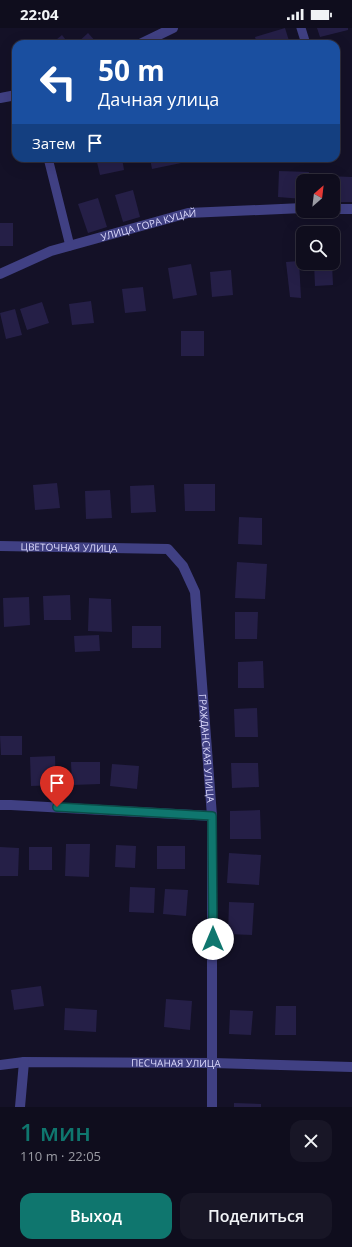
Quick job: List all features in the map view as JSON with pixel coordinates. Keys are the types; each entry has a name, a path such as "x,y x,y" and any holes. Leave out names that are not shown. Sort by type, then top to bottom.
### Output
{"street":[{"path":"148,40 173,28"},
{"path":"0,98 12,96"},
{"name":"УЛИЦА ГОРА КУЦАЙ","path":"0,274 51,251 188,213 296,208"},
{"path":"340,209 352,209"},
{"name":"ЦВЕТОЧНАЯ УЛИЦА","path":"0,546 137,549"},
{"name":"ГРАЖДАНСКАЯ УЛИЦА","path":"137,549 168,549 183,566 195,592 212,816 212,1107"},
{"path":"0,805 212,816"},
{"path":"20,1107 24,1062"},
{"name":"ПЕСЧАНАЯ УЛИЦА","path":"0,1065 24,1062 213,1063 352,1067"}],"lane":[{"path":"301,28 305,40"},
{"path":"49,162 70,246"}],"building":[{"path":"285,28 289,40 256,40 255,37"},
{"path":"317,28 348,28 348,30 320,37"},
{"path":"88,33 94,40 80,40"},
{"path":"62,35 66,40 56,40"},
{"path":"97,162 123,162 124,170 100,175"},
{"path":"151,162 186,162 152,169"},
{"path":"279,171 309,172 309,174 296,174 296,198 278,197"},
{"path":"340,177 352,177 352,202 340,202"},
{"path":"133,190 140,217 123,222 115,195"},
{"path":"98,198 107,227 88,233 78,204"},
{"path":"0,223 13,223 13,246 0,246"},
{"path":"296,261 296,270 299,270 301,298 290,297 286,262"},
{"path":"191,264 197,295 173,299 168,268"},
{"path":"231,270 233,295 212,297 210,272"},
{"path":"314,270 332,270 333,285 315,286"},
{"path":"143,287 146,311 125,313 122,289"},
{"path":"91,301 94,323 72,325 69,304"},
{"path":"42,302 49,323 27,330 20,309"},
{"path":"15,309 22,335 6,339 0,313"},
{"path":"181,331 204,331 204,356 181,356"},
{"path":"57,483 60,508 35,510 33,485"},
{"path":"184,484 215,484 215,511 185,511"},
{"path":"154,485 156,512 131,513 130,486"},
{"path":"110,490 112,518 86,519 85,491"},
{"path":"239,517 262,518 262,545 238,544"},
{"path":"237,562 267,564 265,599 235,598"},
{"path":"70,595 71,620 44,620 43,596"},
{"path":"29,597 30,625 4,627 3,598"},
{"path":"89,598 111,599 112,632 88,631"},
{"path":"235,612 258,612 257,639 235,639"},
{"path":"132,626 161,626 161,648 132,648"},
{"path":"99,635 100,651 75,652 74,636"},
{"path":"263,661 264,688 238,688 238,662"},
{"path":"257,708 258,737 235,737 234,709"},
{"path":"0,736 22,736 22,755 1,755"},
{"path":"55,756 56,785 31,786 30,757"},
{"path":"71,762 100,762 100,784 72,785"},
{"path":"231,763 258,763 259,787 232,788"},
{"path":"112,764 139,766 137,789 110,786"},
{"path":"260,810 261,839 230,839 230,811"},
{"path":"66,844 90,844 89,877 65,876"},
{"path":"116,845 136,846 135,868 115,867"},
{"path":"157,846 185,846 185,869 157,869"},
{"path":"0,847 19,848 18,876 0,876"},
{"path":"29,847 52,847 52,870 29,870"},
{"path":"229,853 261,855 259,885 227,883"},
{"path":"130,887 155,888 154,913 129,912"},
{"path":"165,889 188,890 186,916 163,914"},
{"path":"229,902 254,903 252,935 228,934"},
{"path":"41,986 44,1006 14,1010 11,990"},
{"path":"166,999 192,1001 190,1030 164,1027"},
{"path":"276,1006 296,1006 296,1035 275,1035"},
{"path":"65,1008 97,1010 96,1032 64,1030"},
{"path":"230,1010 253,1011 251,1035 229,1034"},
{"path":"234,1103 261,1104 261,1107 234,1107"}],"route":[{"path":"57,807 212,816 213,939"}]}
